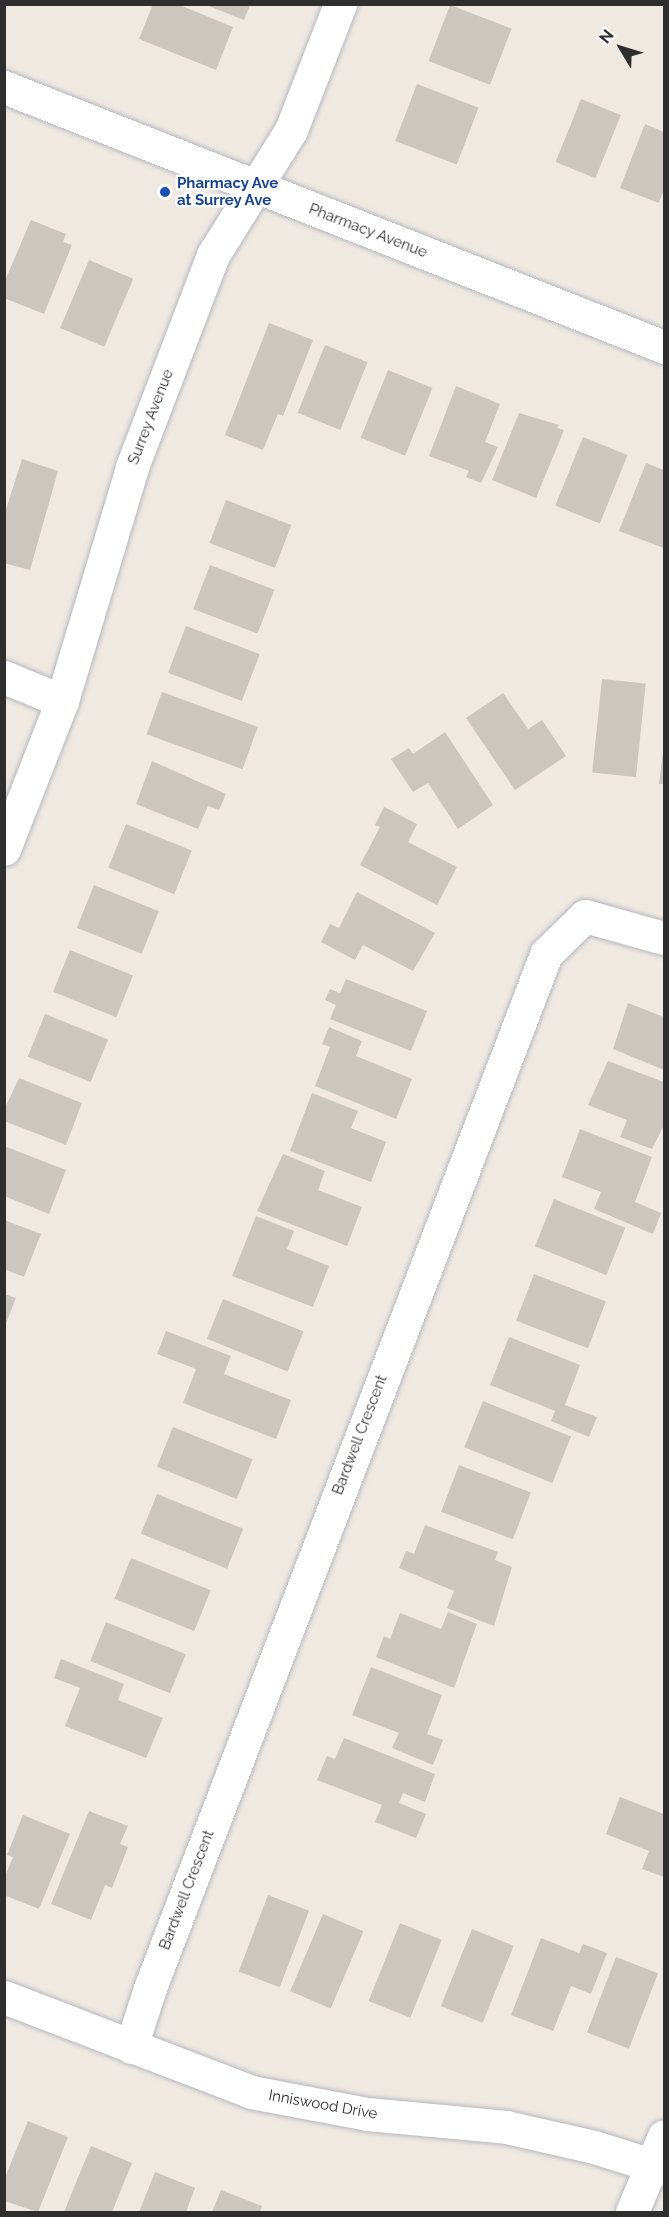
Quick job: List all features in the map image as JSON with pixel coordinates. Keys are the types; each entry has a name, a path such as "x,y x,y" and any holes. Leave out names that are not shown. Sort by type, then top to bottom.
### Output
{"street":[{"name":"Surrey Avenue","path":"4,849 62,700 132,467 213,255 254,185 291,130 340,4"},
{"name":"Pharmacy Avenue","path":"4,87 664,346"},
{"path":"4,677 62,700"},
{"name":"Bardwell Crescent","path":"131,2047 154,1976 546,954 585,916 664,938"},
{"name":"Inniswood Drive","path":"4,1997 251,2092 367,2114 506,2127 661,2156"},
{"path":"633,2212 661,2156"}],"building":[{"path":"153,4 177,4 233,27 216,70 139,39"},
{"path":"206,5 250,5 244,20"},
{"path":"450,5 512,29 490,85 428,61"},
{"path":"417,84 479,108 457,165 395,141"},
{"path":"581,99 621,115 595,178 556,162"},
{"path":"645,124 664,132 664,189 659,203 620,188"},
{"path":"31,220 66,234 63,242 72,245 44,314 4,298 4,283"},
{"path":"89,260 133,279 104,347 60,328"},
{"path":"269,323 313,340 283,416 278,414 263,450 225,435"},
{"path":"325,345 368,362 340,430 298,413"},
{"path":"388,370 433,388 405,456 361,438"},
{"path":"456,386 500,404 485,442 498,447 481,483 466,477 469,471 429,456"},
{"path":"519,413 559,425 557,428 564,430 536,498 492,480"},
{"path":"583,437 628,455 600,524 555,506"},
{"path":"22,459 58,471 30,570 4,563 4,516"},
{"path":"646,463 664,470 664,548 619,531"},
{"path":"226,500 291,525 275,568 210,543"},
{"path":"210,565 274,590 258,634 193,609"},
{"path":"186,626 260,654 242,701 168,673"},
{"path":"602,679 646,684 636,777 592,772"},
{"path":"162,692 258,727 242,769 147,734"},
{"path":"503,693 528,729 542,720 566,756 515,790 466,718"},
{"path":"445,732 493,805 458,829 428,783 413,792 391,759 409,748 413,754"},
{"path":"663,752 664,784 659,784"},
{"path":"152,761 226,794 219,810 208,806 198,829 136,804"},
{"path":"384,807 417,824 408,842 457,867 437,905 360,865 380,827 375,825"},
{"path":"126,824 192,851 174,894 108,868"},
{"path":"94,885 159,911 142,954 77,928"},
{"path":"357,892 435,933 413,971 363,945 355,960 321,942 330,924 339,928"},
{"path":"70,950 133,975 116,1017 53,992"},
{"path":"346,979 427,1011 411,1051 330,1019 336,1005 325,1000 330,989 340,993"},
{"path":"628,1003 664,1017 664,1070 613,1049"},
{"path":"45,1014 108,1039 91,1082 28,1057"},
{"path":"329,1027 362,1041 356,1056 412,1079 396,1119 315,1086 330,1047 322,1044"},
{"path":"608,1061 664,1082 664,1125 652,1149 620,1137 627,1120 588,1105"},
{"path":"19,1078 82,1103 66,1145 4,1121 4,1110"},
{"path":"312,1093 358,1111 351,1128 386,1142 371,1182 290,1151"},
{"path":"580,1129 652,1157 635,1202 661,1213 653,1234 594,1209 601,1192 562,1177"},
{"path":"4,1146 66,1170 49,1214 4,1196"},
{"path":"283,1154 325,1171 318,1190 362,1207 347,1246 257,1211"},
{"path":"554,1199 625,1228 606,1275 535,1246"},
{"path":"256,1216 294,1231 287,1249 329,1266 313,1307 232,1276"},
{"path":"4,1220 41,1234 24,1277 4,1269"},
{"path":"534,1274 606,1302 588,1348 516,1321"},
{"path":"4,1294 16,1298 5,1326 4,1326"},
{"path":"223,1299 304,1332 288,1371 207,1339"},
{"path":"166,1331 231,1356 224,1374 291,1400 276,1439 183,1403 196,1369 157,1354"},
{"path":"509,1337 580,1365 565,1405 597,1417 589,1437 551,1421 555,1411 490,1385"},
{"path":"483,1401 571,1437 552,1483 464,1447"},
{"path":"173,1427 253,1459 237,1499 157,1467"},
{"path":"459,1465 531,1493 513,1539 441,1512"},
{"path":"157,1494 243,1529 227,1569 141,1534"},
{"path":"425,1525 498,1552 495,1560 512,1567 494,1626 447,1608 454,1591 399,1568 406,1551 414,1554"},
{"path":"131,1558 211,1590 194,1631 115,1599"},
{"path":"448,1612 477,1624 454,1688 376,1657 384,1636 390,1639 400,1613 441,1629"},
{"path":"106,1622 186,1654 170,1693 90,1661"},
{"path":"61,1659 124,1684 118,1700 163,1718 146,1758 65,1726 80,1688 54,1678"},
{"path":"371,1667 442,1695 427,1734 443,1740 433,1765 392,1748 399,1733 352,1715"},
{"path":"344,1738 435,1774 425,1802 403,1793 399,1803 426,1814 416,1838 375,1822 382,1805 317,1780 327,1756 335,1759"},
{"path":"620,1797 664,1814 664,1877 642,1869 649,1851 606,1834"},
{"path":"89,1811 128,1826 120,1844 128,1847 112,1888 105,1885 91,1920 51,1904"},
{"path":"23,1815 70,1834 39,1909 4,1895 4,1879 13,1857 7,1855"},
{"path":"268,1895 309,1911 280,1987 239,1972"},
{"path":"323,1914 364,1931 331,2009 290,1991"},
{"path":"400,1923 442,1940 410,2018 369,2001"},
{"path":"472,1929 514,1946 483,2023 441,2006"},
{"path":"541,1938 579,1953 583,1944 607,1953 591,1994 571,1986 553,2031 511,2015"},
{"path":"616,1957 658,1973 629,2049 587,2033"},
{"path":"28,2121 68,2137 38,2212 4,2201 4,2180"},
{"path":"91,2146 132,2163 112,2212 64,2212"},
{"path":"155,2172 195,2188 186,2212 139,2212"},
{"path":"221,2190 262,2206 260,2212 212,2212"}],"place":[{"name":"Pharmacy Ave at Surrey Ave","path":"165,192"}]}
